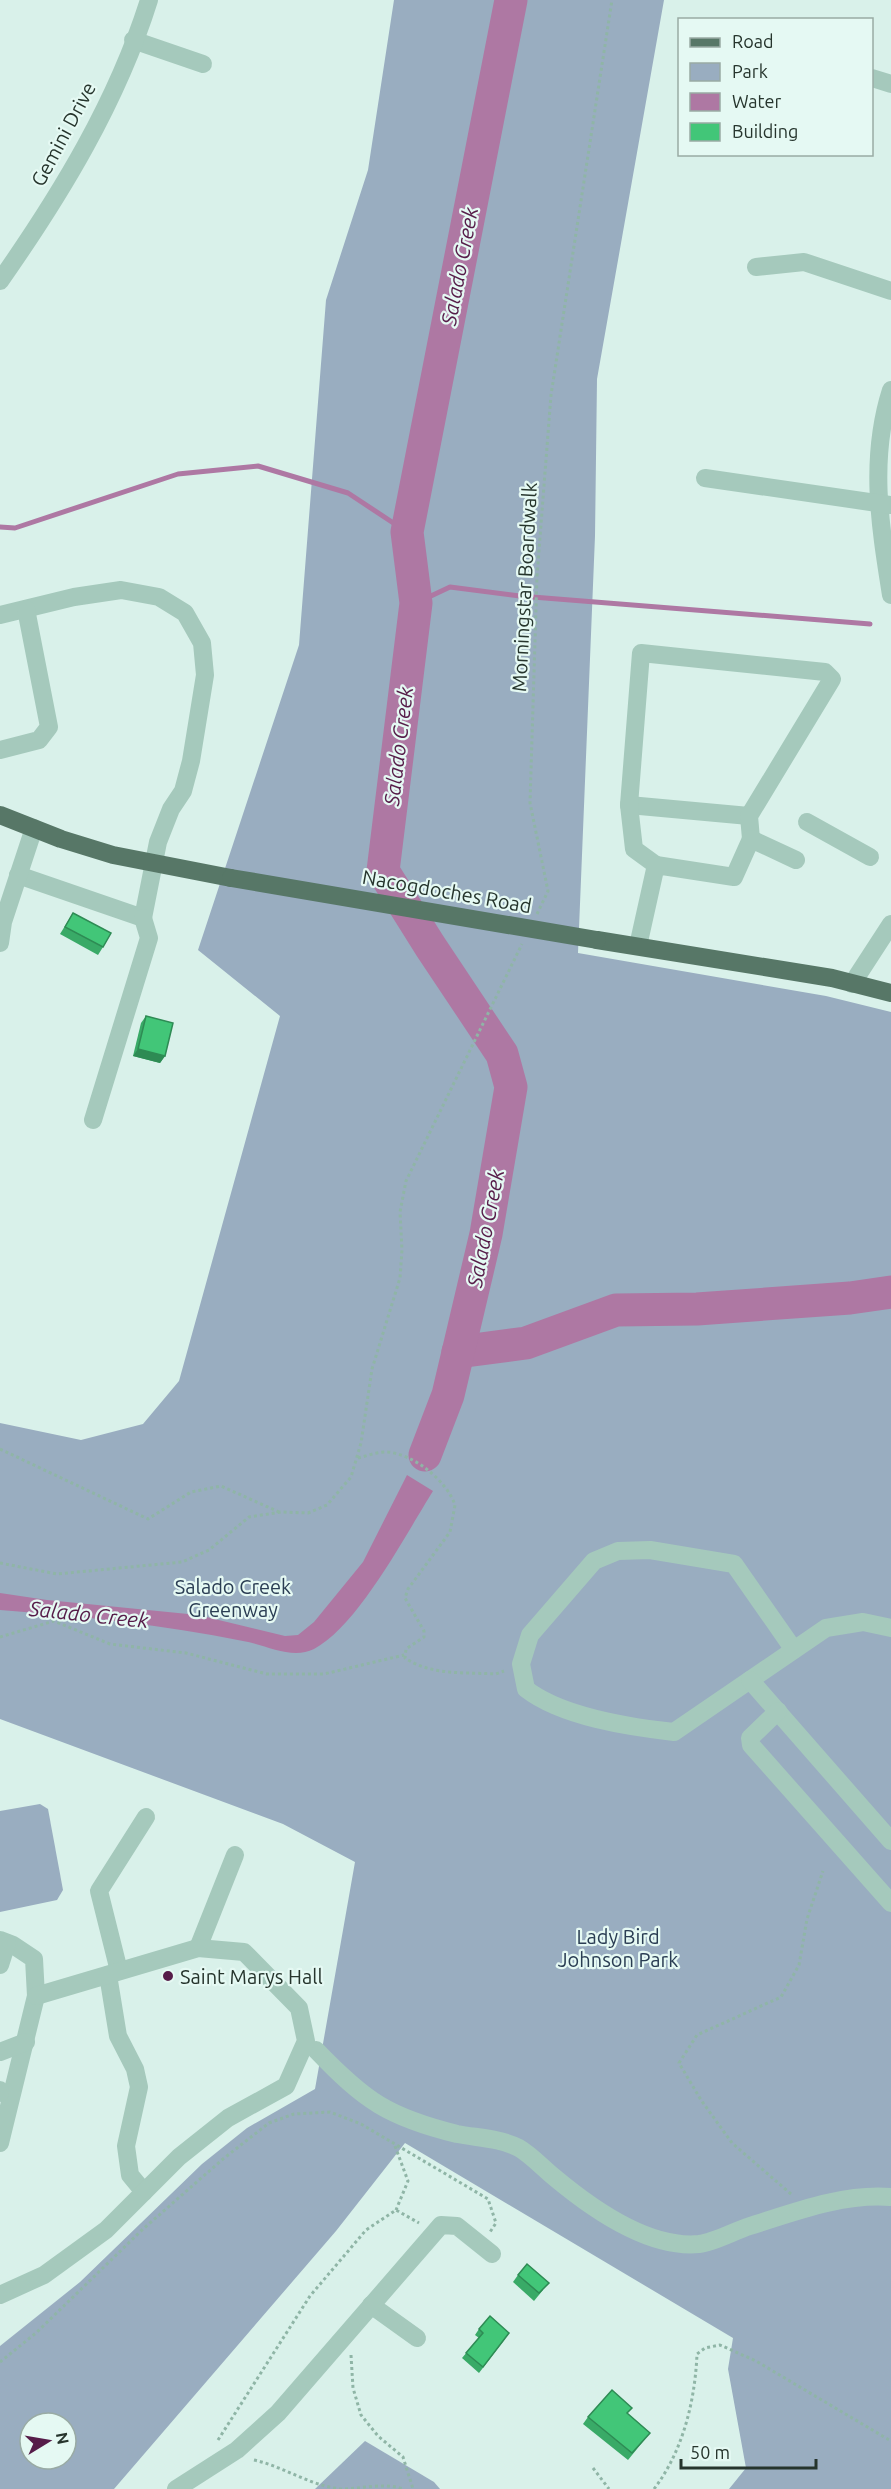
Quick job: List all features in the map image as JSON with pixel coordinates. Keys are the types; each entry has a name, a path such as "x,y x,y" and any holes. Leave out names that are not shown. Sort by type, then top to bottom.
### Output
{"main road":[{"name":"Nacogdoches Road","path":"0,815 113,855 155,864 638,946 891,993"}],"street":[{"name":"Gemini Drive","path":"0,281 34,233 89,141 134,40 149,0"},
{"path":"134,40 203,64"},
{"path":"873,78 891,84"},
{"path":"756,267 804,262 891,291"},
{"path":"891,390 879,441 891,595"},
{"path":"705,478 884,504"},
{"path":"0,615 74,597 121,590 159,597 185,613 202,643 205,675 191,761 183,791 171,809 158,842 143,918 150,938 93,1120"},
{"path":"0,750 39,740 49,727 27,609"},
{"path":"641,653 825,672 832,679 749,816 751,839 734,877 656,865 634,849 629,805 641,653"},
{"path":"629,805 749,816"},
{"path":"807,822 870,857"},
{"path":"0,943 6,894 18,875 34,828"},
{"path":"751,839 796,860"},
{"path":"638,946 656,865"},
{"path":"18,875 143,918"},
{"path":"852,984 891,924"},
{"path":"794,1650 734,1564 650,1550 618,1551 594,1561 530,1635 521,1664 526,1689 539,1700 621,1726 674,1732 794,1650 826,1628 863,1622 891,1628"},
{"path":"750,1680 891,1841"},
{"path":"778,1711 750,1738 751,1745 891,1903"},
{"path":"144,2192 130,2175 126,2146 139,2087 135,2069 118,2036 114,1973 99,1891 146,1817"},
{"path":"198,1948 235,1855"},
{"path":"0,1965 4,1942 34,1959 36,1996 0,2143"},
{"path":"0,2295 44,2275 106,2230 179,2157 228,2118 286,2085 306,2041 299,2008 244,1952 198,1948 36,1996"},
{"path":"0,2052 26,2042"},
{"path":"316,2050 349,2085 381,2109 413,2121 459,2134 496,2140 520,2149 568,2189 610,2219 673,2244 700,2244 808,2209 866,2195 891,2197"},
{"path":"176,2489 223,2449 278,2413 441,2225 457,2226 486,2249"},
{"path":"371,2305 417,2338"}],"path":[{"name":"Morningstar Boardwalk","path":"532,923 548,891 530,802 537,576 551,394 612,0"},
{"path":"0,1563 57,1574 182,1562 208,1550 249,1517 281,1512 308,1513 327,1505 351,1477 358,1458 372,1369 400,1278 401,1196 421,1149 527,934"},
{"path":"0,1449 148,1519 191,1492 221,1486 281,1512"},
{"path":"358,1458 382,1452 398,1454 416,1463 444,1485 455,1505 450,1532 408,1589 405,1598 407,1605 424,1631 424,1636 406,1649 404,1655"},
{"path":"0,1637 54,1621 110,1644 186,1653 267,1674 324,1674 404,1655"},
{"path":"404,1655 417,1666 438,1671 496,1674 521,1664"},
{"path":"808,2209 732,2143 701,2100 679,2063 697,2035 781,1996 799,1965 807,1919 823,1871"},
{"path":"0,2362 36,2333 142,2230 269,2123 294,2114 330,2112 361,2124 488,2199 496,2223 486,2249"},
{"path":"395,2144 408,2181 396,2210 366,2230 310,2296 223,2449 260,2461 305,2481 343,2489 394,2486 403,2489"},
{"path":"396,2210 422,2224 433,2234"},
{"path":"350,2329 353,2388 361,2415 378,2436 403,2457 413,2489"},
{"path":"654,2489 682,2437 696,2388 697,2354 705,2348 720,2345 756,2361 891,2441"},
{"path":"593,2468 609,2489"}],"green space":[{"path":"394,0 664,0 597,379 595,536 578,953 826,996 891,1012 891,2489 729,2489 746,2468 728,2369 733,2338 405,2143 336,2231 114,2489 0,2489 0,2346 80,2282 202,2164 247,2128 315,2089 355,1862 283,1824 0,1719 0,1423 81,1440 143,1424 179,1381 280,1016 198,950 299,645 326,300 368,170"},
{"path":"40,1804 48,1809 63,1890 57,1900 0,1912 0,1811"},
{"path":"365,2441 434,2482 440,2489 315,2489"}],"water":[{"path":"407,1475 433,1491 364,1600 331,1637 306,1652 279,1651 213,1635 153,1626 0,1610 0,1593 198,1615 285,1636 298,1635 314,1622 363,1562"}],"building":[{"path":"73,913 111,933 103,947 65,927"},
{"path":"146,1016 173,1023 165,1056 138,1049"},
{"path":"527,2264 549,2283 539,2293 518,2275"},
{"path":"490,2316 509,2333 483,2367 466,2353 483,2333 479,2329"},
{"path":"612,2390 632,2408 627,2413 650,2433 632,2453 588,2417"}],"waterway":[{"name":"Salado Creek","path":"425,1455 448,1395 486,1234 511,1087 502,1054 383,871 416,603 407,532 511,0"},
{"path":"0,527 15,528 178,474 258,466 348,493 407,532"},
{"path":"416,603 450,587 520,596 870,624"},
{"path":"458,1352 526,1343 616,1310 697,1309 850,1298 891,1292"}],"place":[{"name":"Saint Marys Hall","path":"168,1976"}],"park label":[{"name":"Salado Creek Greenway","path":"233,1598"},
{"name":"Lady Bird Johnson Park","path":"618,1948"}]}
